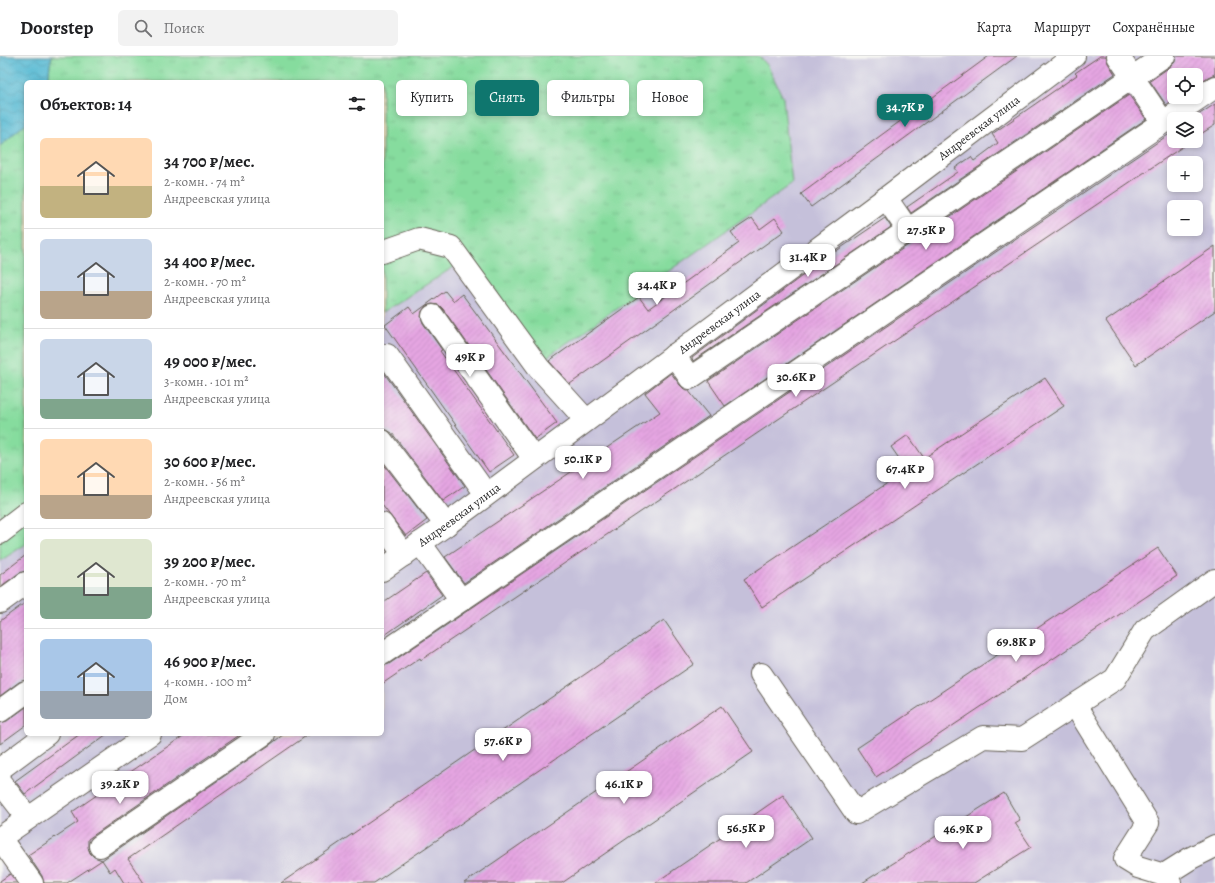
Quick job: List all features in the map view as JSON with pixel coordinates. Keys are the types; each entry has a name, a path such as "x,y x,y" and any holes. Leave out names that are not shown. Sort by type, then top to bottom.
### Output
{"street":[{"name":"Андреевская улица","path":"384,569 446,525 886,198 1074,56"},
{"path":"1118,56 1163,122"},
{"path":"674,355 690,378 1164,56"},
{"path":"384,653 1215,87"},
{"path":"886,198 908,230"},
{"path":"384,251 419,239 451,247 539,368 586,420"},
{"path":"433,316 534,459"},
{"path":"384,356 386,355 486,494"},
{"path":"384,444 446,525"},
{"path":"0,533 24,515"},
{"path":"384,526 412,549 461,600"},
{"path":"761,674 856,813 984,738 1022,739 1075,705 1115,679 1144,630 1215,580"},
{"path":"0,602 24,584"},
{"path":"0,711 24,693"},
{"path":"1075,705 1148,823 1125,859 1138,867 1161,876 1215,846"},
{"path":"0,769 44,736"},
{"path":"32,883 0,838 147,736"},
{"path":"100,846 258,736"},
{"path":"0,782 28,818"}],"shaded area":[{"path":"759,56 1215,56 1215,883 0,883 0,561 24,545 24,736 384,736 384,312 690,116 703,116 703,108 768,66"}],"green space":[{"path":"52,56 759,56 768,66 783,98 792,184 540,362 463,261 384,312 384,80 48,80"},
{"path":"24,125 24,545 0,561 0,146"}],"water":[{"path":"0,56 52,56 48,80 24,80 24,125 0,146"}],"building":[{"path":"989,56 1017,56 811,207 801,194"},
{"path":"1100,56 1106,56 1108,63 1115,74 911,213 907,207 958,172 955,168 971,157 974,161 998,143 992,134 1077,75 1075,73"},
{"path":"1176,56 1215,56 1215,74 1203,80 1203,68 1168,68 1175,62"},
{"path":"1167,69 1168,104 1166,105 1150,81"},
{"path":"1129,95 1146,119 725,406 708,381"},
{"path":"1215,104 1215,125 1203,133 1203,112"},
{"path":"1167,136 1167,148 1181,148 421,660 420,658 384,683 384,665 389,664"},
{"path":"752,218 760,229 775,218 784,231 570,384 549,361 639,297 648,309 739,243 731,232"},
{"path":"885,218 891,227 693,361 692,358 829,256"},
{"path":"1215,246 1215,311 1136,365 1106,321"},
{"path":"445,291 453,301 462,294 557,423 535,439 443,309 439,305 432,304 426,306 422,311 421,317 423,323 442,350 440,351 514,455 489,472 385,325 409,307 414,314"},
{"path":"384,373 465,486 443,501 392,433 384,429"},
{"path":"671,373 684,389 688,390 709,416 464,583 445,557 660,412 645,393"},
{"path":"1045,378 1064,406 762,607 744,579 907,470 891,447 908,435 924,458"},
{"path":"384,465 427,520 406,536 384,508"},
{"path":"1158,548 1177,576 876,777 857,748"},
{"path":"24,557 24,572 19,573 0,587 0,575"},
{"path":"426,573 442,595 384,636 384,602"},
{"path":"24,603 24,681 19,682 0,696 0,621"},
{"path":"664,620 694,664 374,883 281,883"},
{"path":"722,706 753,752 562,883 464,883"},
{"path":"24,708 24,726 0,744 0,723 7,721"},
{"path":"77,736 104,736 25,794 15,781"},
{"path":"183,736 238,736 88,839 90,853 94,857 102,860 67,883 44,883 42,876 28,855 78,822 72,812"},
{"path":"281,736 306,736 128,859 144,883 124,883 115,868 110,872 102,860"},
{"path":"1004,793 1020,820 1015,823 1031,847 974,883 862,883"},
{"path":"783,795 812,838 746,883 655,883"},
{"path":"10,874 17,883 0,883 0,881"}]}
